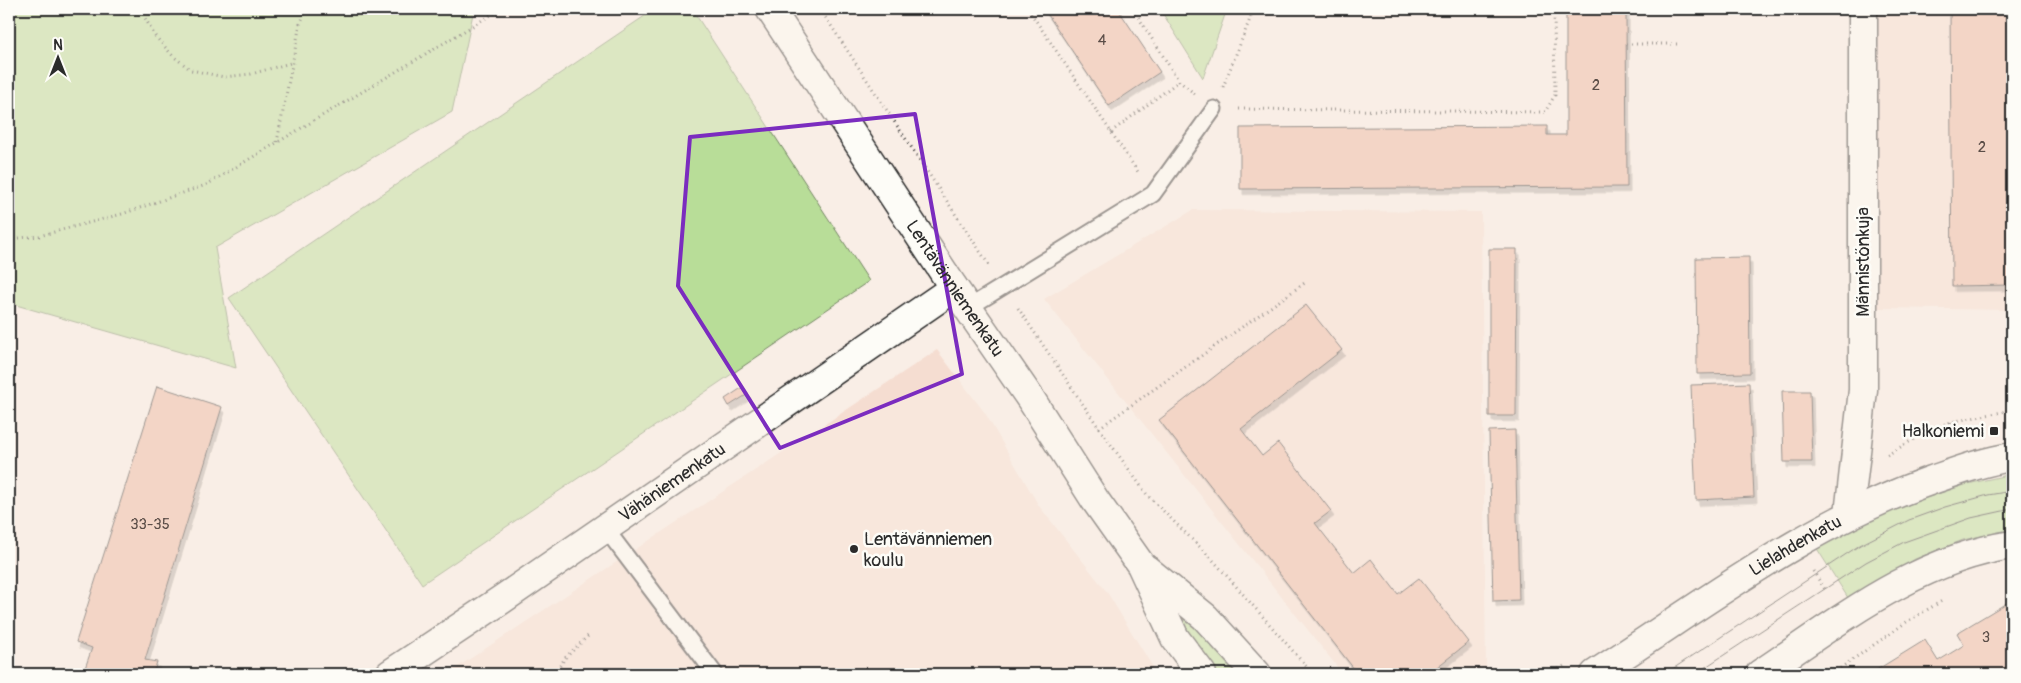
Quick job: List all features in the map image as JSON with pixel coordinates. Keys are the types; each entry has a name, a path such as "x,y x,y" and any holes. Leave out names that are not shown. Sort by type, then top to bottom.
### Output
{"street":[{"name":"Lentävänniemenkatu","path":"770,9 1032,402 1095,500 1142,565 1175,638 1202,674"},
{"name":"Männistönkuja","path":"1849,514 1864,390 1863,9"},
{"name":"Vähäniemenkatu","path":"390,674 605,528 961,298"},
{"name":"Lielahdenkatu","path":"1595,674 1795,544 1849,514 1904,490 1938,478 2012,457"},
{"path":"1760,674 1888,590 1943,562 1986,549 2012,545"},
{"name":"Lentävänniemenkatu","path":"1142,565 1205,617 1256,674"}],"lane":[{"path":"961,298 1004,287 1068,245 1153,194 1214,109"},
{"path":"605,528 716,674"}],"path":[{"path":"142,9 155,36 172,56 191,70 224,77 251,74 294,62"},
{"path":"277,143 300,24 307,9"},
{"path":"9,239 39,236 122,214 206,185 502,9"},
{"path":"820,9 964,228 1099,428 1148,496 1214,560 1313,674"},
{"path":"1028,9 1153,194"},
{"path":"1133,9 1178,81 1214,109 1545,112 1555,95 1554,9"},
{"path":"1214,109 1254,9"},
{"path":"1626,44 1677,44"},
{"path":"1111,132 1178,81"},
{"path":"1099,428 1306,282"},
{"path":"1811,568 1829,596"},
{"path":"1832,674 1908,621 1950,597"},
{"path":"554,674 566,657 590,635"}],"highlighted area":[{"path":"915,114 962,374 780,448 678,286 690,137"}],"shaded area":[{"path":"1878,9 2012,9 2012,310 1878,308"},
{"path":"1193,210 1481,212 1486,674 1343,674 1044,299"},
{"name":"Lentävänniemen koulu","path":"937,350 985,413 1039,506 1107,592 1157,674 447,674"}],"green space":[{"path":"9,9 474,9 452,112 215,248 236,368 9,303"},
{"path":"655,9 692,9 869,281 422,584 229,298"},
{"path":"1160,9 1227,9 1203,78"},
{"path":"2012,474 2012,529 1963,540 1915,559 1850,601 1816,547 1892,509 1968,484"},
{"path":"1177,612 1184,612 1241,674 1216,674 1176,619"}],"building":[{"path":"1044,9 1118,9 1160,72 1109,106"},
{"path":"1566,9 1626,9 1627,187 1240,189 1240,128 1547,126 1547,135 1566,135"},
{"path":"1950,9 2012,9 2012,285 1952,286"},
{"path":"1489,249 1517,249 1516,416 1489,416"},
{"path":"1749,257 1750,373 1697,374 1696,258"},
{"path":"1306,305 1342,350 1241,429 1262,456 1278,443 1331,511 1315,523 1354,573 1371,559 1398,594 1419,578 1469,642 1428,674 1358,674 1159,420"},
{"path":"1749,383 1754,497 1696,500 1691,385"},
{"path":"157,386 222,407 145,660 157,662 153,674 83,674 92,648 76,642"},
{"path":"743,387 748,394 729,406 725,399"},
{"path":"1782,391 1810,391 1812,462 1784,462"},
{"path":"1515,430 1519,600 1493,601 1489,431"},
{"path":"2010,601 2012,605 2012,674 1870,674 1925,640 1938,661 1964,645 1957,633"}],"tram line":[{"path":"1665,674 1860,545 1909,520 1945,507 1988,495 2012,491"},
{"path":"1695,674 1866,562 1904,542 1971,518 2012,509"}],"place":[{"name":"Halkoniemi","path":"1994,431"},
{"name":"Lentävänniemen koulu","path":"854,549"}]}
